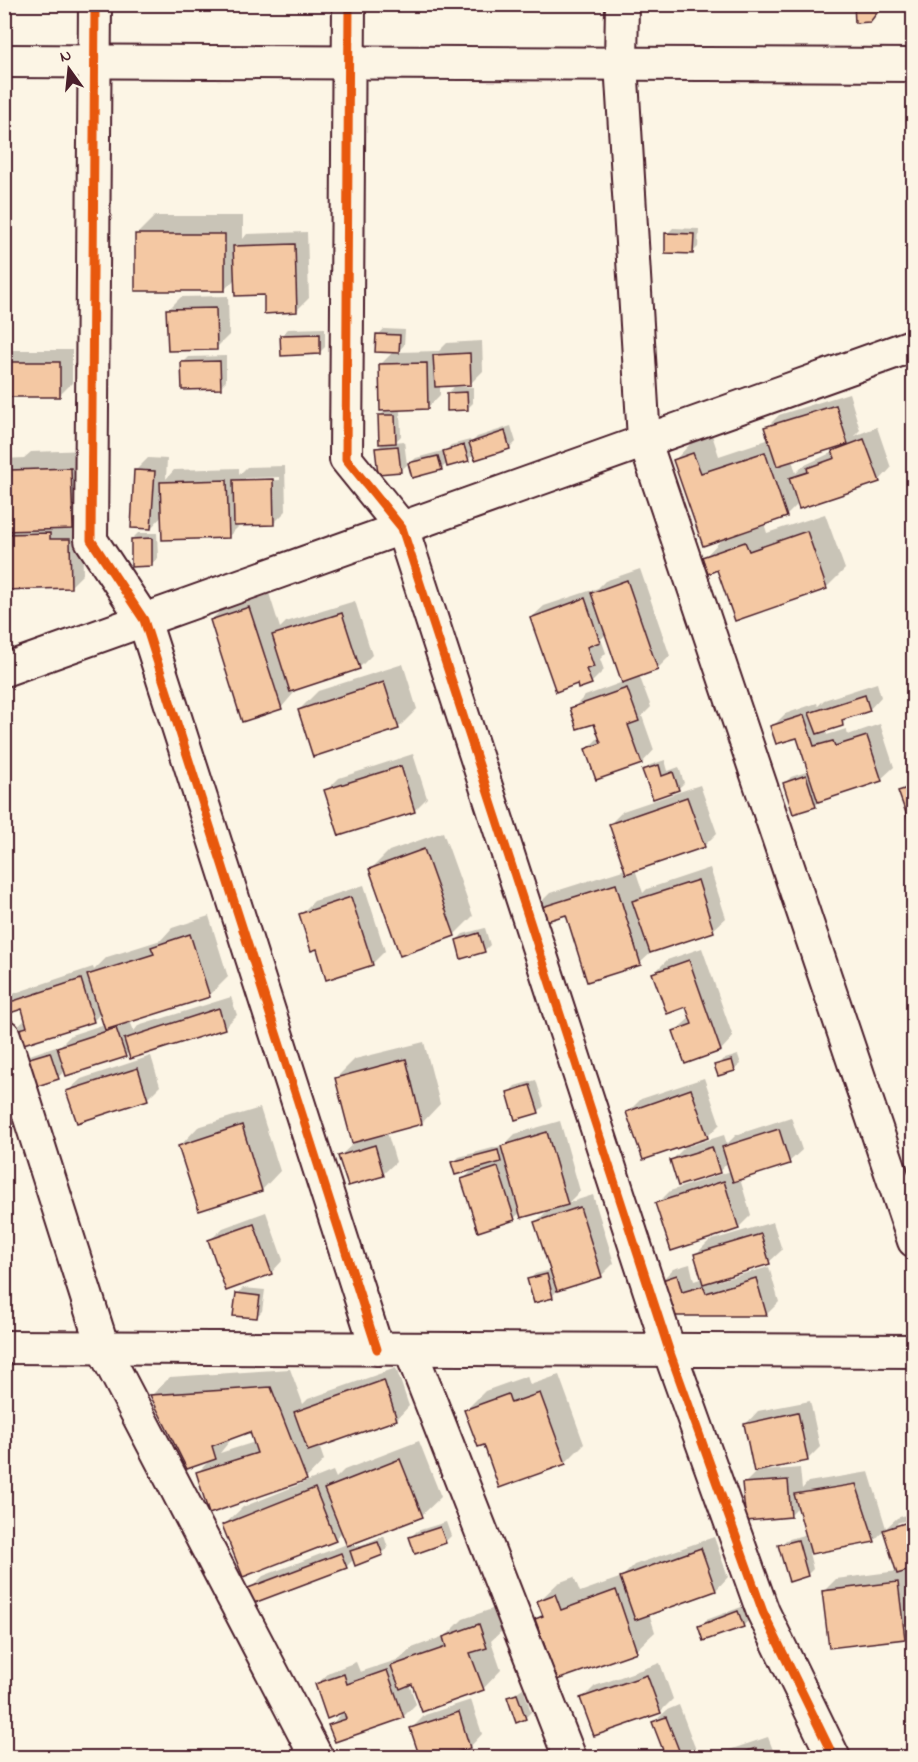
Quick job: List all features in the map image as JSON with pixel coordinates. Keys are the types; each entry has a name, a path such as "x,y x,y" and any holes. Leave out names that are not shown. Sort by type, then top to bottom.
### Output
{"street":[{"path":"95,4 91,540 144,620 377,1349"},
{"path":"350,4 346,459 402,528 669,1350 763,1612 834,1758"},
{"path":"622,4 621,63 644,440 914,1241"},
{"path":"4,61 914,65"},
{"path":"4,670 914,345"},
{"path":"4,1036 103,1348 317,1758"},
{"path":"4,1347 914,1351"},
{"path":"410,1349 570,1758"}],"building":[{"path":"854,4 884,4 870,22 855,23"},
{"path":"914,4 914,19 911,20 906,5"},
{"path":"665,233 694,234 693,254 665,253"},
{"path":"135,234 225,234 225,291 135,291"},
{"path":"295,244 297,312 264,314 264,295 235,296 233,246"},
{"path":"216,308 217,350 168,351 166,309"},
{"path":"320,334 320,354 281,356 280,335"},
{"path":"376,334 400,335 399,353 375,352"},
{"path":"470,353 471,385 435,387 433,355"},
{"path":"220,361 221,389 182,390 181,362"},
{"path":"4,362 60,362 60,397 4,397"},
{"path":"427,363 428,409 380,411 379,364"},
{"path":"467,392 468,410 447,411 447,393"},
{"path":"836,405 848,444 777,466 764,427"},
{"path":"378,415 395,415 396,443 379,444"},
{"path":"505,431 510,449 475,460 469,443"},
{"path":"864,439 880,482 799,509 789,478 808,472 807,468 835,458 832,451"},
{"path":"464,445 469,461 447,467 443,451"},
{"path":"398,446 401,472 378,474 375,448"},
{"path":"765,452 787,517 703,546 673,460 693,453 701,473"},
{"path":"438,456 442,470 412,478 408,463"},
{"path":"71,468 73,529 4,531 4,476 11,476 10,470"},
{"path":"134,470 155,471 151,529 131,528"},
{"path":"273,479 274,525 234,526 233,480"},
{"path":"227,480 229,538 162,540 160,482"},
{"path":"807,531 827,589 735,621 717,570 708,574 702,557 745,542 749,551"},
{"path":"50,533 50,539 70,539 71,588 4,590 4,534"},
{"path":"152,538 152,566 131,567 131,539"},
{"path":"627,580 658,670 622,683 591,593"},
{"path":"585,598 600,642 587,647 594,667 586,669 592,684 578,689 577,684 556,692 530,618"},
{"path":"249,607 282,709 242,722 210,620"},
{"path":"342,613 360,669 290,692 272,635"},
{"path":"384,682 399,729 313,757 298,710"},
{"path":"627,688 639,721 628,725 642,764 596,780 585,749 601,743 594,724 577,729 570,708"},
{"path":"865,695 870,711 842,720 843,726 817,734 809,713"},
{"path":"804,715 814,746 833,741 835,746 867,736 882,781 818,802 797,738 776,744 770,726"},
{"path":"659,765 662,776 673,772 679,790 653,799 642,770"},
{"path":"401,766 415,812 339,836 324,790"},
{"path":"806,775 816,807 793,814 783,783"},
{"path":"914,786 914,826 911,827 898,791"},
{"path":"687,797 705,847 626,874 609,824"},
{"path":"424,849 455,936 400,956 369,869"},
{"path":"698,880 714,932 650,953 632,901"},
{"path":"616,884 641,965 587,982 566,915 534,925 529,911"},
{"path":"351,897 373,965 326,980 317,949 311,951 299,914"},
{"path":"479,933 485,952 461,959 456,940"},
{"path":"190,934 210,997 105,1030 87,975 154,954 151,947"},
{"path":"689,960 721,1051 685,1064 673,1031 692,1024 686,1007 667,1014 652,973"},
{"path":"81,979 94,1022 14,1047 9,1032 27,1027 22,1009 4,1015 4,1004"},
{"path":"219,1008 225,1029 130,1059 124,1039"},
{"path":"116,1028 126,1057 66,1076 57,1047"},
{"path":"50,1052 59,1079 25,1090 16,1062"},
{"path":"406,1059 422,1124 352,1143 335,1078"},
{"path":"732,1060 735,1071 718,1076 714,1065"},
{"path":"138,1068 148,1100 77,1123 66,1091"},
{"path":"530,1085 539,1113 515,1120 507,1092"},
{"path":"691,1089 708,1138 643,1160 626,1112"},
{"path":"242,1125 262,1191 199,1211 178,1146"},
{"path":"779,1129 790,1164 733,1182 722,1147"},
{"path":"547,1132 568,1205 521,1218 501,1146"},
{"path":"375,1145 384,1176 348,1186 338,1156"},
{"path":"712,1147 720,1173 678,1186 670,1160"},
{"path":"498,1150 501,1162 455,1175 451,1162"},
{"path":"498,1167 515,1220 478,1232 461,1179"},
{"path":"724,1181 739,1229 671,1251 655,1203"},
{"path":"580,1207 602,1277 557,1291 534,1222"},
{"path":"254,1224 272,1274 226,1291 208,1240"},
{"path":"761,1234 770,1264 703,1284 694,1254"},
{"path":"547,1274 553,1298 534,1303 527,1279"},
{"path":"677,1275 682,1292 703,1286 706,1293 756,1278 767,1316 671,1316 659,1281"},
{"path":"236,1293 260,1296 257,1318 233,1316"},
{"path":"384,1380 397,1420 308,1451 294,1412"},
{"path":"271,1387 307,1480 209,1514 196,1472 257,1453 250,1432 212,1446 216,1459 187,1469 150,1395"},
{"path":"540,1393 566,1464 499,1488 484,1445 478,1447 464,1410 508,1394 511,1403"},
{"path":"798,1412 808,1461 754,1472 744,1424"},
{"path":"400,1459 423,1517 347,1546 324,1489"},
{"path":"788,1480 791,1517 746,1521 742,1483"},
{"path":"856,1484 875,1542 811,1554 794,1494"},
{"path":"315,1488 336,1541 243,1577 222,1525"},
{"path":"914,1520 914,1569 897,1574 883,1530"},
{"path":"440,1527 446,1543 415,1554 409,1537"},
{"path":"798,1540 808,1576 789,1582 778,1545"},
{"path":"378,1542 383,1555 355,1566 350,1551"},
{"path":"701,1548 716,1591 635,1620 620,1577"},
{"path":"341,1553 347,1568 254,1603 248,1588"},
{"path":"898,1582 905,1639 829,1648 822,1591"},
{"path":"616,1590 637,1652 557,1680 535,1619 543,1616 537,1601 555,1594 561,1610"},
{"path":"738,1611 744,1627 703,1641 698,1626"},
{"path":"479,1624 487,1648 470,1653 484,1690 422,1712 412,1684 400,1689 391,1666 446,1647 443,1637"},
{"path":"387,1670 404,1718 335,1742 328,1725 346,1719 344,1712 327,1719 315,1684 344,1674 347,1684"},
{"path":"647,1675 661,1713 594,1736 580,1698"},
{"path":"517,1694 526,1719 516,1723 507,1697"},
{"path":"459,1712 470,1748 441,1758 420,1758 410,1728"},
{"path":"666,1717 682,1758 666,1758 652,1722"},
{"path":"756,1748 759,1758 729,1758"}],"cycle path":[{"path":"95,4 91,540 144,620 377,1349"},
{"path":"349,4 346,459 402,528 669,1350 763,1612 834,1758"}]}
